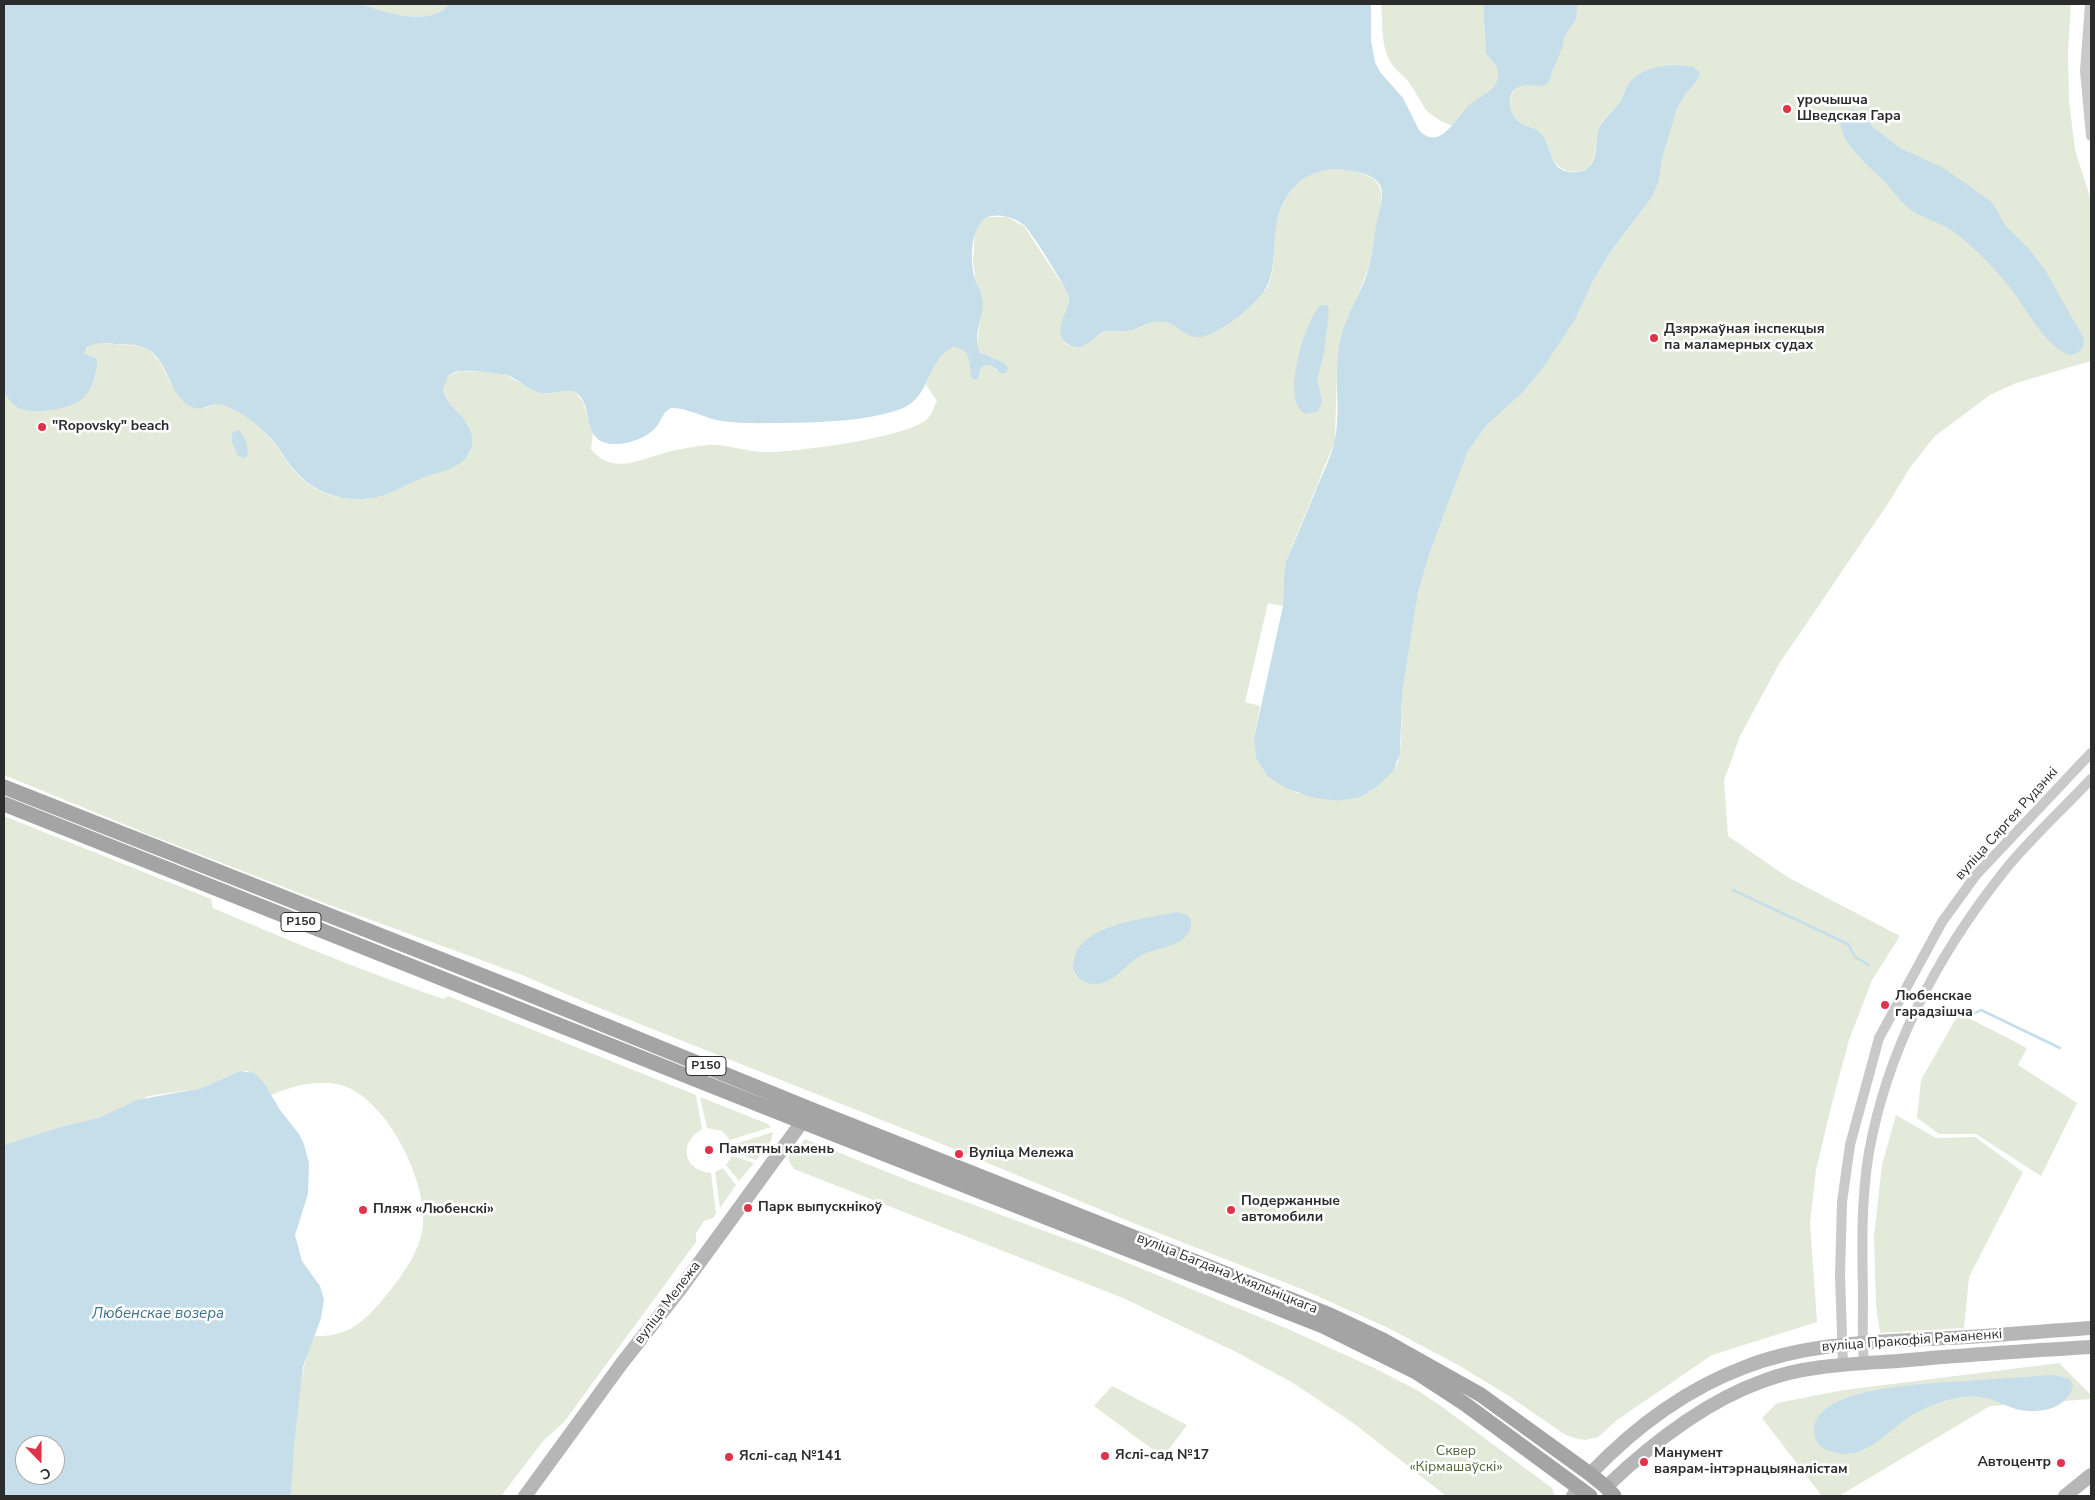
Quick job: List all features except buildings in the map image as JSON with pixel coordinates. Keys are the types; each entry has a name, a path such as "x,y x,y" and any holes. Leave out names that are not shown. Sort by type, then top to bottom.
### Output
{"main road":[{"name":"Р150","path":"4,787 511,987 806,1116"},
{"name":"Р150","path":"4,804 232,895 806,1116"},
{"path":"232,895 238,880"},
{"name":"вуліца Багдана Хмяльніцкага","path":"806,1116 1330,1315 1383,1340 1481,1395 1590,1474 1606,1493"},
{"name":"вуліца Багдана Хмяльніцкага","path":"806,1116 1323,1326 1376,1351 1416,1372 1465,1404 1581,1494"},
{"path":"1581,1494 1590,1474"}],"street":[{"path":"2090,4 2085,71 2091,136"},
{"name":"вуліца Сяргея Рудэнкі","path":"1843,1366 1840,1274 1842,1202 1850,1144 1878,1038 1942,922 1976,875 2091,753"},
{"path":"1864,1363 1862,1343 1862,1239 1869,1153 1880,1102 1899,1047 1917,1005 1949,946 2006,868 2091,779"},
{"name":"вуліца Мележа","path":"525,1496 622,1363 678,1292 806,1116"},
{"name":"вуліца Пракофія Раманенкі","path":"1590,1474 1632,1434 1700,1387 1745,1366 1775,1357 1813,1348 1862,1343 1979,1337 2091,1328"},
{"name":"вуліца Пракофія Раманенкі","path":"1606,1493 1650,1448 1673,1431 1702,1411 1732,1394 1764,1380 1801,1371 1864,1363 2091,1347"},
{"path":"2065,1496 2091,1475"}],"green space":[{"path":"361,4 449,4 441,11 420,17 394,14"},
{"path":"1381,4 1483,4 1486,53 1497,68 1497,81 1491,90 1465,109 1452,126 1435,117 1426,109 1408,82 1394,67 1384,45"},
{"path":"1578,4 2071,4 2068,50 2069,101 2075,150 2091,200 2091,361 2016,383 1990,395 1935,436 1911,466 1891,499 1779,664 1740,736 1724,780 1728,836 1789,878 1900,936 1872,980 1849,1040 1816,1170 1810,1223 1817,1322 1712,1355 1617,1420 1598,1437 1585,1440 1564,1434 1509,1396 1458,1365 1388,1328 1304,1290 1133,1223 522,975 327,904 150,835 4,775 4,393 16,405 29,411 61,408 76,402 87,392 95,376 96,358 84,354 90,345 100,343 139,346 148,349 160,362 170,382 188,405 206,408 220,404 237,411 265,433 295,472 308,484 337,497 352,499 368,498 383,494 451,467 465,458 471,451 469,426 449,402 443,389 448,376 461,371 502,373 531,389 546,394 570,390 576,393 583,402 593,434 591,449 599,457 617,464 709,445 765,452 824,447 900,431 918,425 928,418 937,401 926,385 938,360 946,351 952,348 958,347 966,353 972,379 978,379 981,368 985,365 990,365 997,371 1003,362 981,353 977,344 983,299 975,278 973,261 975,229 981,220 990,217 1007,217 1024,226 1068,293 1069,301 1062,336 1072,347 1083,346 1106,332 1132,330 1157,321 1169,322 1193,335 1207,335 1245,311 1268,286 1271,279 1277,222 1289,194 1308,176 1320,171 1334,169 1348,170 1372,178 1380,188 1381,202 1369,267 1340,340 1337,365 1335,441 1286,561 1283,606 1268,603 1245,702 1260,706 1254,738 1256,758 1267,776 1297,793 1338,801 1361,797 1379,785 1398,763 1401,744 1402,694 1418,593 1430,552 1468,451 1486,426 1525,390 1543,368 1575,320 1594,279 1611,251 1652,197 1659,181 1662,159 1677,109 1685,95 1699,78 1696,68 1676,65 1656,68 1637,77 1623,93 1618,105 1602,122 1598,131 1594,157 1589,167 1573,172 1558,166 1551,156 1546,140 1516,119 1512,113 1511,99 1516,89 1527,84 1535,86 1552,74 1564,38 1576,19"},
{"path":"4,816 211,899 213,908 299,944 443,999 448,996 696,1095 702,1129 689,1141 687,1155 694,1167 711,1173 716,1213 713,1218 704,1221 696,1233 696,1242 564,1422 544,1440 501,1496 291,1496 296,1414 303,1373 314,1336 326,1336 346,1331 369,1315 409,1264 418,1245 423,1225 423,1207 418,1186 401,1143 374,1106 358,1093 341,1085 314,1083 296,1086 271,1095 265,1084 248,1071 240,1071 202,1088 149,1096 101,1117 60,1127 4,1145"},
{"path":"1959,1013 2027,1048 2018,1065 2077,1103 2041,1176 1976,1134 1939,1134 1917,1118 1921,1080"},
{"path":"700,1097 768,1124 771,1127 730,1140 722,1131 707,1128"},
{"path":"1896,1115 1936,1138 1975,1137 2023,1172 1969,1277 1964,1328 1880,1333 1876,1306 1874,1236 1882,1165"},
{"path":"773,1132 771,1141 756,1160 733,1152 732,1145"},
{"name":"Сквер «Кірмашаўскі»","path":"805,1139 912,1182 1096,1250 1279,1325 1372,1367 1417,1390 1441,1406 1552,1488 1555,1496 1446,1496 1356,1425 1293,1383 1236,1352 1123,1298 794,1169 789,1161 789,1156"},
{"path":"732,1156 754,1163 739,1181 726,1165"},
{"path":"723,1168 736,1185 720,1208 715,1172"},
{"path":"2059,1363 2091,1395 2091,1399 2065,1401 2053,1408 2043,1410 2019,1410 2006,1405 1990,1406 1839,1496 1822,1496 1762,1418 1777,1403 1844,1390"},
{"path":"1112,1386 1187,1425 1163,1457 1094,1406"}],"water":[{"path":"4,4 361,4 394,14 419,17 441,11 449,4 1371,4 1371,40 1375,62 1380,72 1403,98 1419,130 1427,136 1434,137 1447,131 1469,105 1490,91 1497,82 1497,68 1486,53 1483,4 1578,4 1576,19 1564,38 1548,83 1539,86 1526,85 1518,88 1513,91 1510,102 1515,118 1524,125 1538,131 1544,137 1555,164 1569,172 1579,172 1590,166 1595,155 1601,125 1620,102 1627,87 1634,78 1649,69 1676,65 1694,67 1700,73 1699,78 1685,95 1677,109 1662,159 1659,181 1652,197 1611,251 1594,279 1575,320 1543,368 1525,390 1486,426 1468,451 1430,552 1418,593 1402,694 1400,754 1393,771 1379,785 1361,797 1338,801 1310,797 1286,788 1267,776 1256,758 1254,738 1283,606 1286,561 1334,444 1337,417 1337,359 1339,344 1345,323 1368,270 1382,200 1381,187 1373,178 1352,171 1337,169 1324,170 1301,181 1284,201 1279,214 1273,268 1265,290 1254,303 1236,318 1209,335 1195,337 1174,325 1161,321 1130,330 1104,332 1082,346 1073,347 1069,345 1063,340 1060,328 1069,297 1056,273 1024,225 1008,217 991,216 984,219 979,225 973,242 972,260 974,276 983,303 977,341 981,353 1003,362 1008,368 1006,373 1001,373 990,365 985,365 981,368 978,379 972,379 967,355 960,348 954,347 945,352 939,359 919,396 901,409 887,413 872,417 828,422 745,423 716,420 683,409 671,408 648,434 630,442 612,444 602,442 596,437 589,423 583,400 574,392 565,391 546,394 532,390 507,375 458,371 448,376 443,389 448,401 468,425 471,433 471,448 463,460 447,470 377,497 367,499 346,498 326,493 308,483 265,433 252,421 236,411 220,404 197,409 185,403 178,396 159,359 143,347 105,343 87,347 84,354 96,358 97,362 92,385 86,395 79,401 63,408 28,411 16,406 4,393"},
{"path":"1850,109 1857,110 1874,128 1900,148 1942,167 1992,202 2005,225 2030,250 2045,270 2083,337 2083,347 2080,351 2071,355 2062,352 2045,337 2011,289 1979,254 1953,231 1917,213 1901,201 1856,153 1844,135 1841,126 1841,116"},
{"path":"1321,305 1327,305 1329,311 1324,353 1317,379 1322,402 1318,411 1307,414 1299,407 1295,395 1297,361 1308,326"},
{"path":"238,430 243,435 247,445 247,456 244,458 238,456 232,442 232,433"},
{"path":"1178,912 1187,915 1191,920 1190,931 1180,941 1140,956 1114,977 1102,983 1093,984 1086,982 1080,979 1074,971 1073,963 1079,948 1089,938 1102,931 1133,920"},
{"name":"Любенскае возера","path":"240,1071 254,1073 265,1084 280,1110 299,1134 304,1144 309,1163 308,1194 295,1235 302,1261 320,1286 324,1300 321,1318 303,1367 294,1445 291,1496 4,1496 4,1145 60,1127 101,1117 137,1100 202,1088"},
{"path":"2054,1375 2070,1379 2073,1386 2065,1400 2052,1408 2028,1411 1977,1396 1962,1397 1944,1401 1912,1415 1874,1444 1853,1453 1842,1454 1830,1451 1818,1444 1816,1440 1816,1422 1827,1408 1846,1398 1871,1391 1899,1386"}],"waterway":[{"path":"1733,890 1848,944 1855,957 1869,965"},
{"path":"1961,1010 1971,1015 1981,1010 2060,1048"}],"place":[{"name":"урочышча Шведская Гара","path":"1787,109"},
{"name":"Дзяржаўная інспекцыя па маламерных судах","path":"1654,338"},
{"name":"\"Ropovsky\" beach","path":"42,427"},
{"name":"Любенскае гарадзішча","path":"1885,1005"},
{"name":"Памятны камень","path":"709,1150"},
{"name":"Вуліца Мележа","path":"959,1154"},
{"name":"Парк выпускнікоў","path":"748,1208"},
{"name":"Пляж «Любенскі»","path":"363,1210"},
{"name":"Подержанные автомобили","path":"1231,1210"},
{"name":"Яслі-сад №17","path":"1105,1456"},
{"name":"Яслі-сад №141","path":"729,1457"},
{"name":"Манумент ваярам-інтэрнацыяналістам","path":"1644,1462"},
{"name":"Автоцентр","path":"2061,1463"}]}
